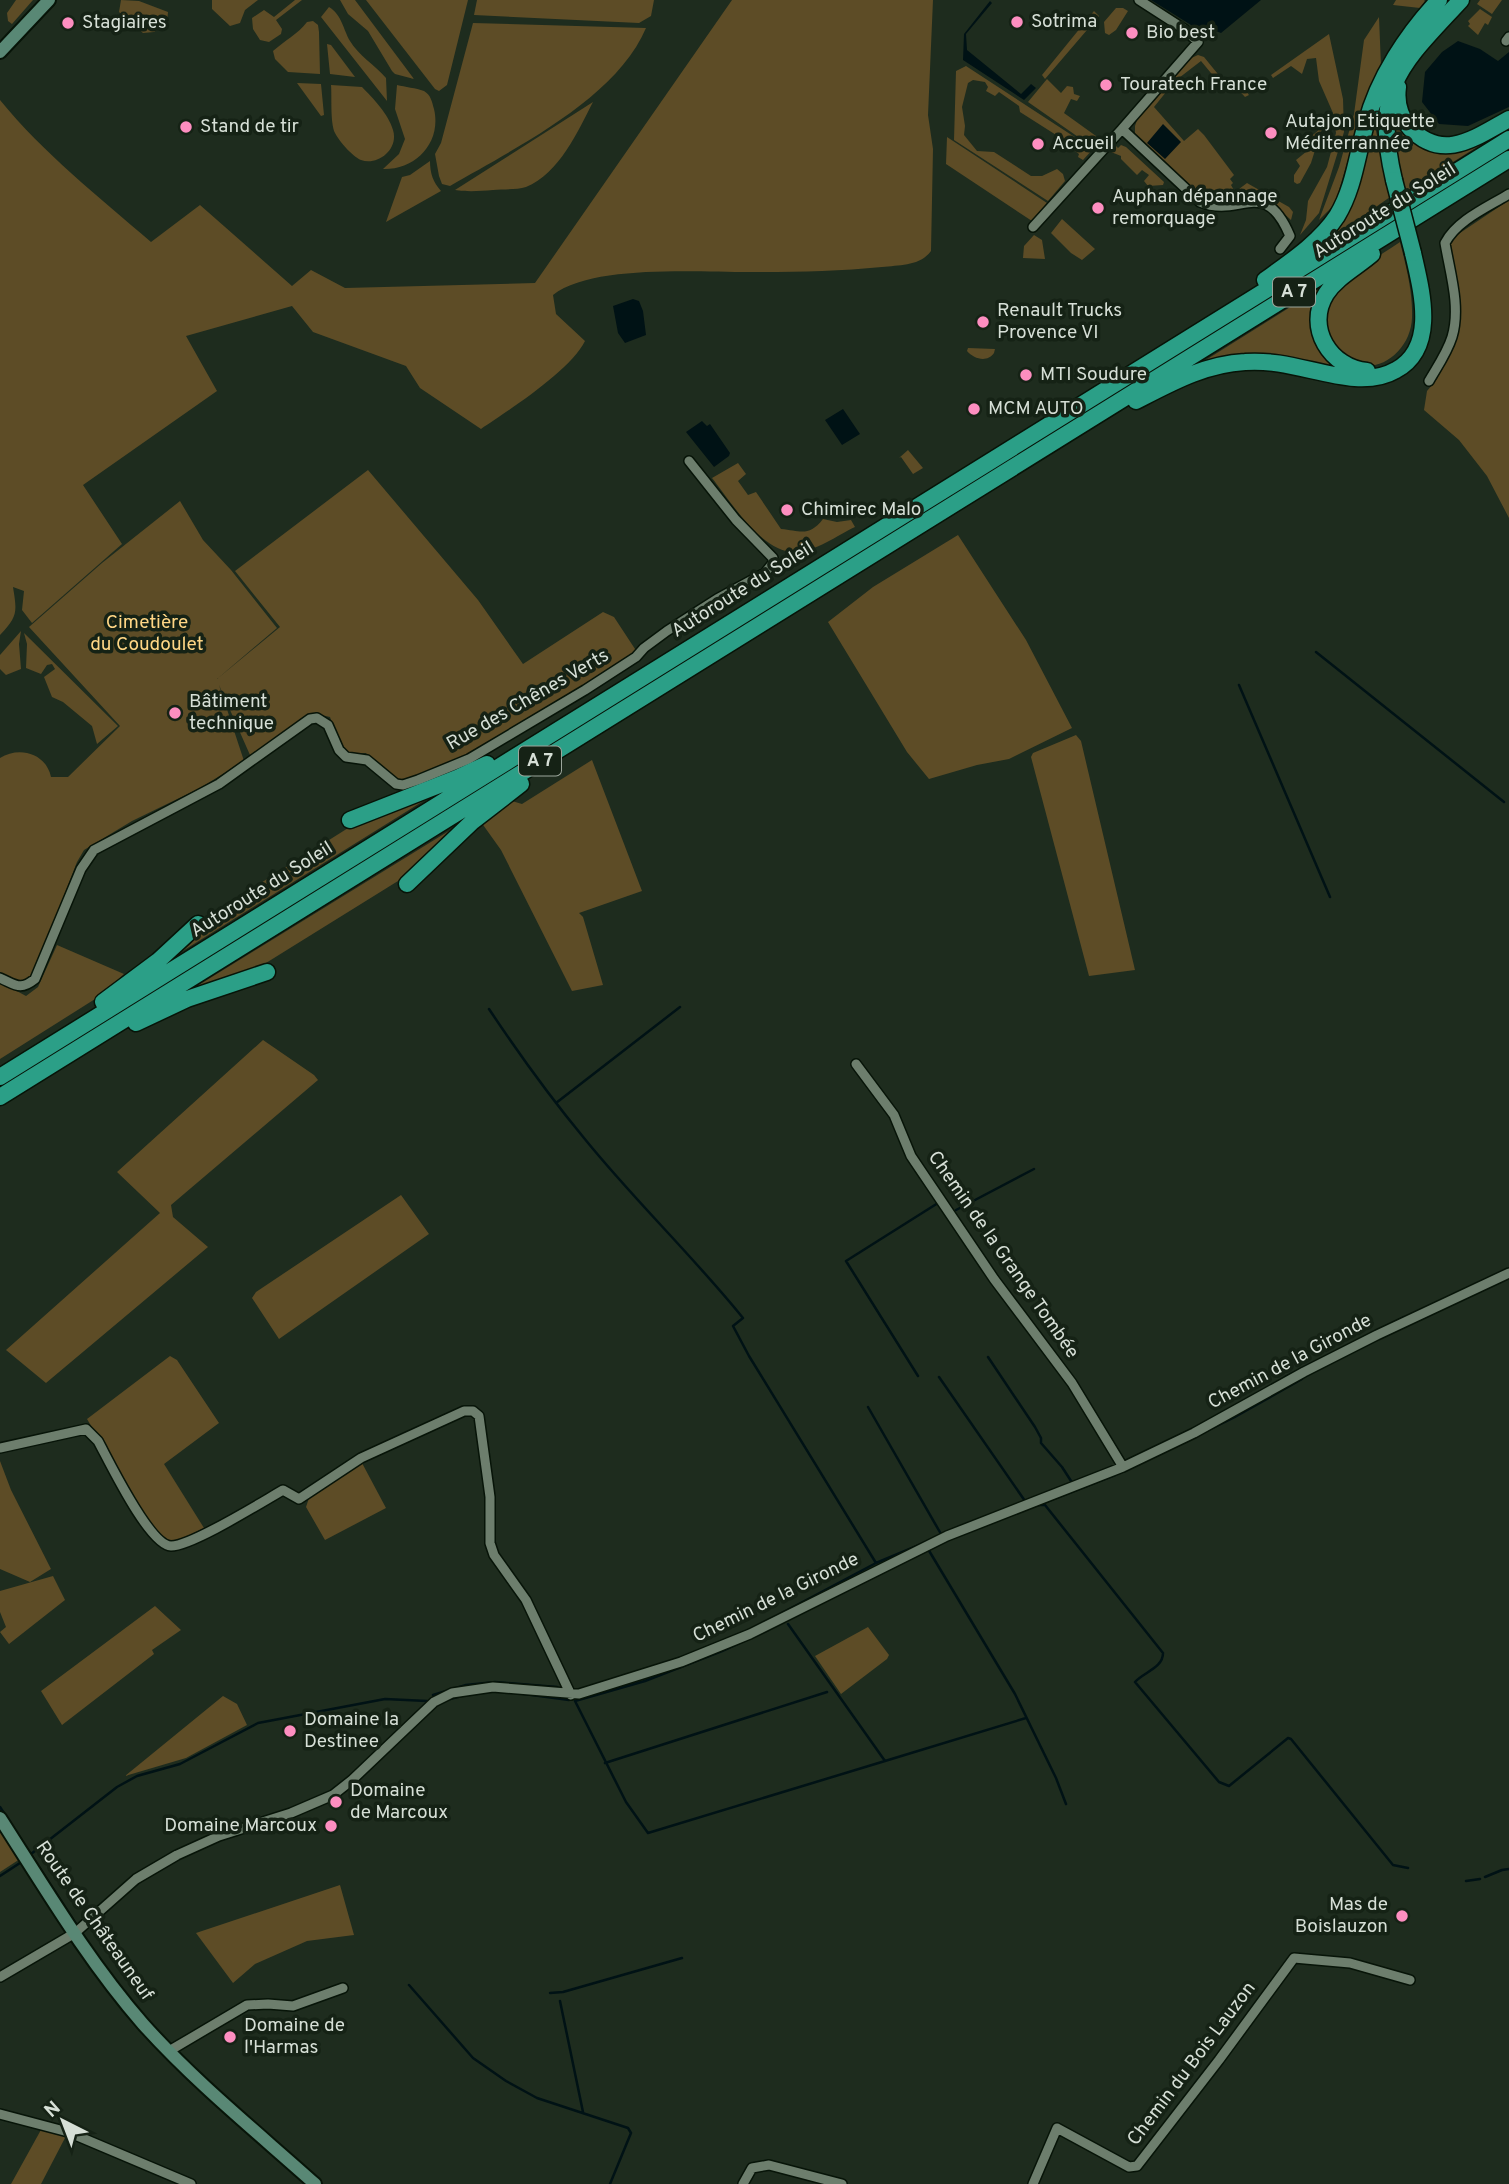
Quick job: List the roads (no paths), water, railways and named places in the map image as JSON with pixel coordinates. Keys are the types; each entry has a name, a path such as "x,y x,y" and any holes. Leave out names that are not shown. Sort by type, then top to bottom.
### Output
{"highway":[{"path":"1079,426 1104,417 1193,373 1227,363 1279,362 1369,379 1395,371 1414,354 1422,330 1422,298 1380,132 1382,104 1410,34 1438,0"},
{"path":"1188,339 1213,316 1296,257 1332,224 1349,191 1375,95 1461,0"},
{"path":"1395,72 1403,118 1420,138 1437,145 1466,142 1509,118"},
{"name":"Autoroute du Soleil","path":"0,1077 1509,139"},
{"name":"Autoroute du Soleil","path":"0,1097 1509,159"},
{"path":"1379,239 1371,255 1326,294 1319,312 1321,338 1330,353 1343,364 1359,370 1383,368 1397,361 1412,341 1417,305 1410,254"},
{"path":"350,820 457,778 567,724"},
{"path":"407,884 472,822 576,739"},
{"path":"0,1068 94,1009 158,961 198,924"},
{"path":"52,1064 82,1052 176,1004 267,972"}],"main road":[{"path":"0,52 49,0"},
{"name":"Route de Châteauneuf","path":"0,1818 112,1986 169,2052 315,2184"}],"street":[{"path":"1033,228 1198,42 1184,29 1139,0"},
{"path":"1120,131 1200,202 1209,206 1261,201 1272,208 1290,236 1280,249"},
{"path":"1429,381 1452,336 1456,314 1445,243 1449,234 1458,226 1509,194"},
{"name":"Rue des Chênes Verts","path":"0,978 20,987 27,986 35,979 81,869 94,850 219,784 310,719 317,718 328,725 339,750 346,757 367,760 396,783 403,785 469,759 636,657 667,631 717,599 765,573 773,563 773,558 736,520 689,461"},
{"name":"Chemin de la Grange Tombée","path":"856,1063 894,1115 911,1156 994,1279 1072,1383 1123,1467"},
{"name":"Chemin de la Gironde","path":"0,1977 75,1933 136,1879 177,1855 219,1836 291,1813 333,1795 434,1702 452,1693 493,1687 571,1695 603,1688 681,1662 750,1634 947,1536 1123,1467 1194,1433 1377,1335 1509,1273"},
{"path":"0,1447 86,1429 98,1441 148,1528 169,1546 182,1544 229,1522 283,1490 299,1499 361,1458 464,1411 473,1411 479,1416 490,1497 490,1543 494,1555 526,1600 571,1695"},
{"name":"Chemin du Bois Lauzon","path":"1033,2184 1057,2128 1129,2167 1137,2166 1294,1958 1350,1963 1410,1980"},
{"path":"169,2052 247,2006 268,2004 293,2007 343,1988"},
{"path":"0,2114 68,2132 191,2184"},
{"path":"743,2184 752,2168 769,2165 842,2184"}],"waterway":[{"path":"1316,652 1504,802"},
{"path":"1239,685 1330,897"},
{"path":"556,1103 680,1007"},
{"path":"489,1009 584,1138 743,1318 733,1326 749,1356 876,1563"},
{"path":"956,1210 1034,1169"},
{"path":"918,1376 846,1261 938,1203"},
{"path":"1307,1366 1404,1317"},
{"path":"988,1357 1035,1427 1041,1443 1073,1484"},
{"path":"1285,1377 1301,1369"},
{"path":"939,1377 1025,1501"},
{"path":"1149,1459 1233,1418 1302,1379"},
{"path":"868,1407 941,1534"},
{"path":"1184,1433 1197,1427"},
{"path":"1115,1446 1125,1462"},
{"path":"1043,1503 1115,1475"},
{"path":"1038,1505 1045,1505 1163,1653 1157,1666 1135,1682 1219,1782 1229,1786 1288,1738 1291,1739 1393,1865 1408,1868"},
{"path":"780,1614 876,1563 924,1543"},
{"path":"928,1549 1015,1694 1066,1804"},
{"path":"768,1630 645,1681 575,1701 626,1802 648,1833 885,1761 788,1624"},
{"path":"433,1695 466,1685 495,1682 557,1687"},
{"path":"605,1763 827,1692"},
{"path":"517,1693 569,1700"},
{"path":"450,1699 465,1695"},
{"path":"31,1854 117,1787 137,1776 180,1764 258,1723 385,1699 427,1701"},
{"path":"885,1761 1026,1718"},
{"path":"0,1807 76,1924"},
{"path":"0,1876 23,1861"},
{"path":"1485,1877 1509,1869"},
{"path":"1466,1881 1480,1879"},
{"path":"550,1993 563,1992 682,1958"},
{"path":"409,1985 473,2058 506,2081 537,2098 628,2128 631,2133 610,2184"},
{"path":"560,2001 583,2112"}],"place":[{"name":"Sotrima","path":"1017,22"},
{"name":"Stagiaires","path":"68,23"},
{"name":"Bio best","path":"1132,33"},
{"name":"Touratech France","path":"1106,85"},
{"name":"Stand de tir","path":"186,127"},
{"name":"Autajon Etiquette Méditerrannée","path":"1271,133"},
{"name":"Accueil","path":"1038,144"},
{"name":"Auphan dépannage remorquage","path":"1098,208"},
{"name":"Renault Trucks Provence VI","path":"983,322"},
{"name":"MTI Soudure","path":"1026,375"},
{"name":"MCM AUTO","path":"974,409"},
{"name":"Chimirec Malo","path":"787,510"},
{"name":"Bâtiment technique","path":"175,713"},
{"name":"Domaine la Destinee","path":"290,1731"},
{"name":"Domaine de Marcoux","path":"336,1802"},
{"name":"Domaine Marcoux","path":"331,1826"},
{"name":"Mas de Boislauzon","path":"1402,1916"},
{"name":"Domaine de l'Harmas","path":"230,2037"}],"park label":[{"name":"Cimetière du Coudoulet","path":"147,634"}]}
